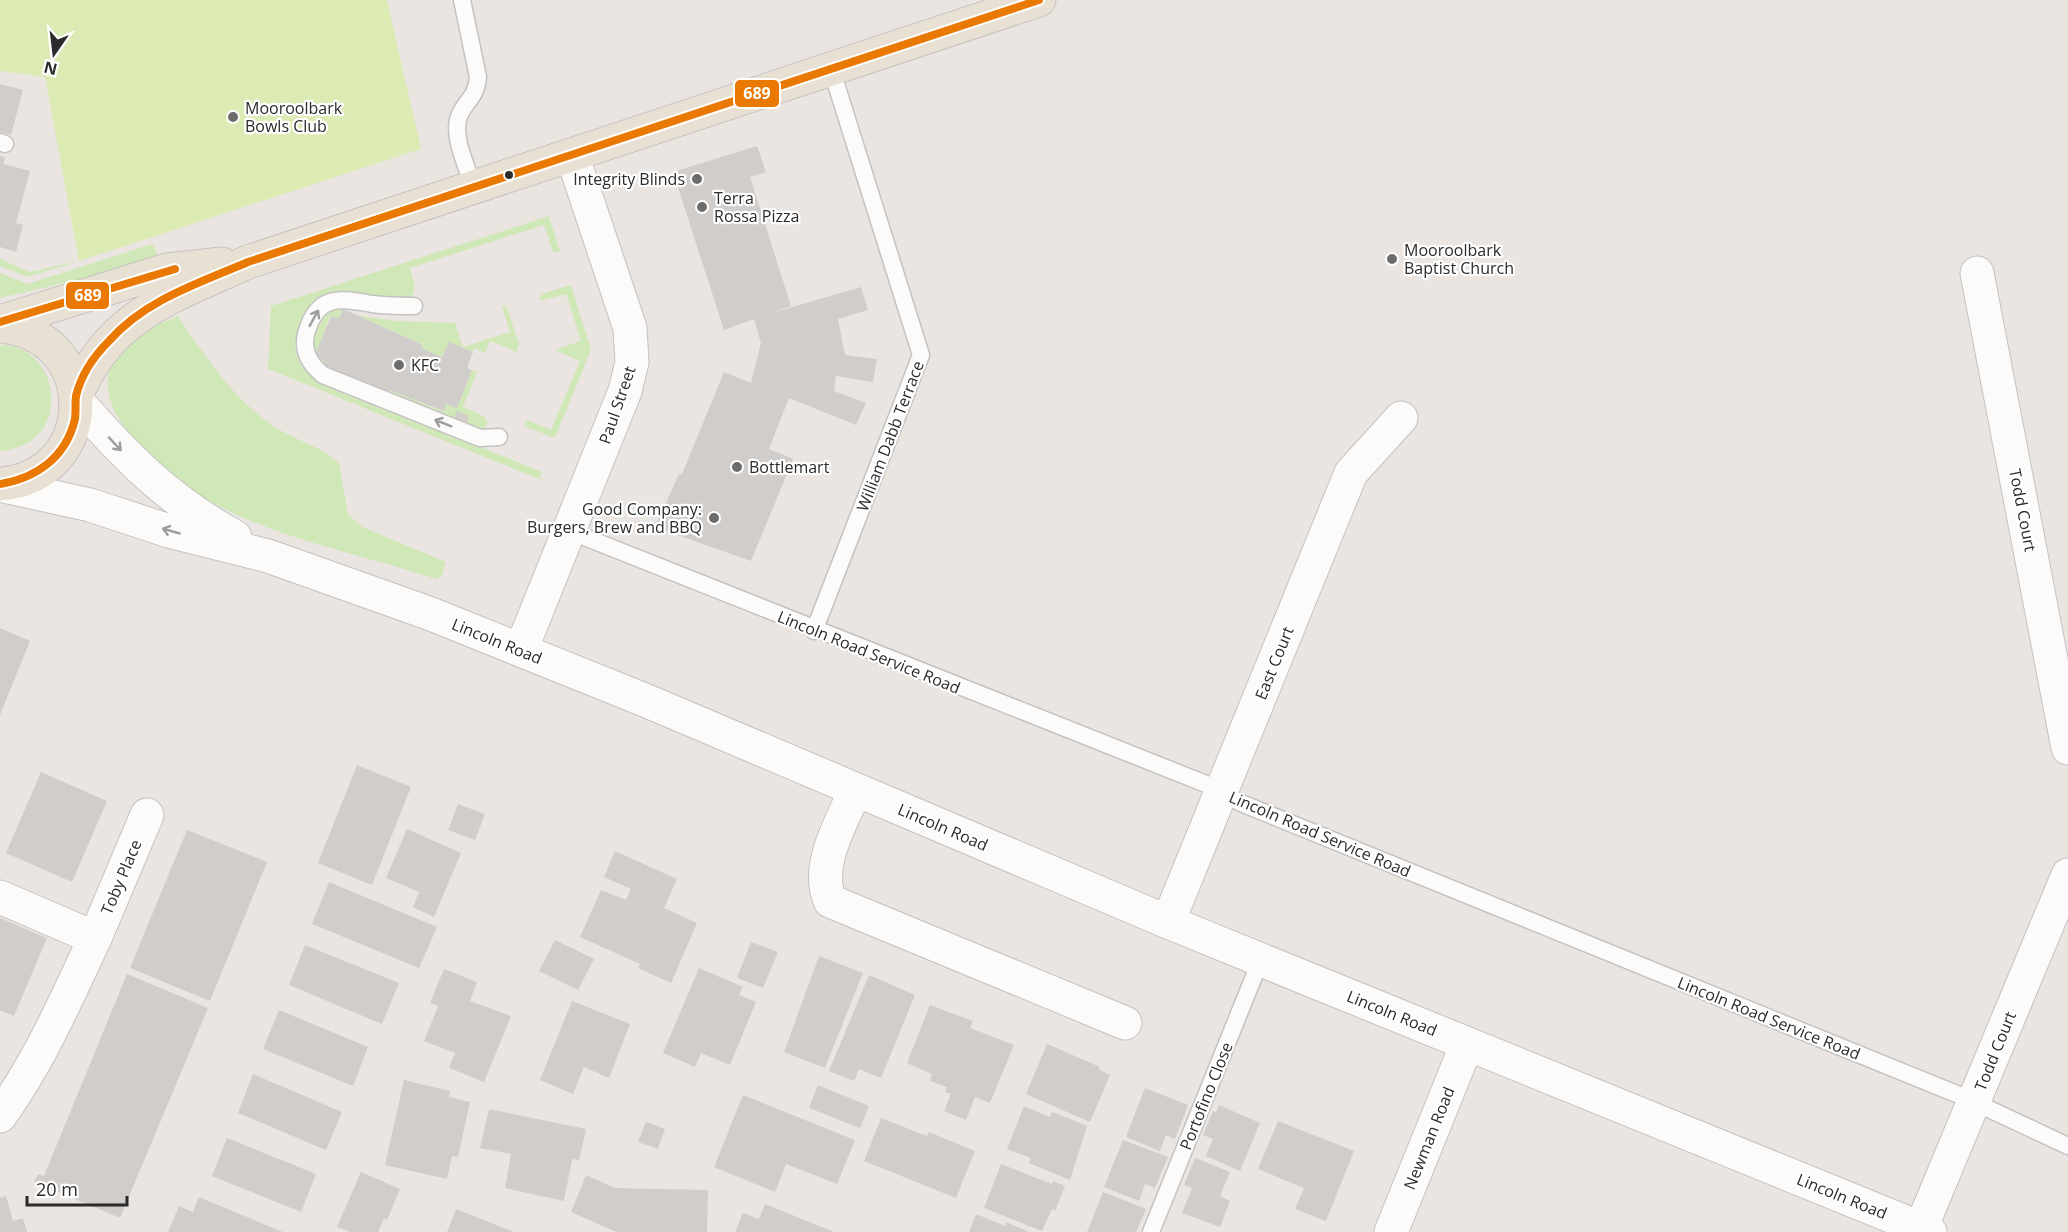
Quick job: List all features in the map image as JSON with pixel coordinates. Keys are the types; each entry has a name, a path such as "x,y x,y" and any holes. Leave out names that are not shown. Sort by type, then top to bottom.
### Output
{"main road":[{"path":"0,484 33,475 47,466 60,453 72,428 76,398 105,344 139,314 248,262 831,68 992,7 1039,0"},
{"path":"0,324 167,270 248,262"},
{"path":"0,324 23,330 49,344 67,365 76,398"}],"street":[{"name":"Paul Street","path":"521,650 567,530 625,391 630,375 633,347 621,296 572,155"},
{"name":"Todd Court","path":"1977,273 2068,748"},
{"name":"Lincoln Road","path":"76,398 136,467 167,493 208,522 268,555"},
{"name":"East Court","path":"1168,922 1351,473 1401,418"},
{"name":"Lincoln Road","path":"0,484 81,503 169,531 268,555 391,599 521,650 1168,922 1926,1230"},
{"path":"855,791 830,851 823,885 830,901 1125,1023"},
{"name":"Toby Place","path":"0,1116 25,1081 48,1040 147,815"},
{"name":"Todd Court","path":"1926,1230 1974,1101 2068,875"},
{"path":"0,897 94,938"},
{"name":"Newman Road","path":"1391,1232 1467,1044"}],"lane":[{"path":"462,0 478,77 477,88 459,116 457,128 474,188"},
{"name":"William Dabb Terrace","path":"814,631 921,355 831,68"},
{"path":"414,306 391,306 340,298 326,303 321,307 307,333 305,351 309,360 323,375 480,438 499,437"},
{"name":"Lincoln Road Service Road","path":"567,530 814,631 1206,784 1222,793 1974,1101 2068,1146"},
{"name":"Portofino Close","path":"1150,1232 1261,959"}],"green space":[{"name":"Mooroolbark Bowls Club","path":"0,0 387,0 421,149 79,261 45,77 0,71"},
{"path":"549,216 560,252 553,252 544,225 410,268 415,287 412,297 395,298 343,293 328,295 315,301 304,314 296,342 297,355 302,366 317,380 542,472 539,479 268,369 271,306"},
{"path":"152,244 158,255 102,274 0,298 0,273 28,284"},
{"path":"0,259 30,272 79,261 28,277 0,266"},
{"path":"571,285 591,350 555,438 524,426 526,420 551,430 580,361 555,350 581,341 566,294 540,301 539,298 544,293"},
{"path":"506,305 519,344 516,352 490,341 485,353 475,348 473,352 449,342 442,357 421,348 422,344 356,315 395,321 455,323 463,347 510,332 502,307"},
{"path":"344,306 339,319 330,316 315,356 325,361 323,367 316,361 313,352 316,332 327,315"},
{"path":"178,316 221,377 246,404 275,427 318,449 339,464 348,514 362,527 446,562 442,575 436,579 316,544 239,516 202,497 169,473 138,444 123,425 112,405 108,389 108,375 112,362 120,351 141,334"},
{"path":"0,345 16,347 30,354 48,379 51,394 46,424 36,437 25,445 3,451 0,451"},
{"path":"472,370 477,372 463,407 483,416 488,421 483,432 388,393 389,390 443,411 446,404 457,408"}],"building":[{"path":"0,84 23,90 11,135 0,132"},
{"path":"757,146 766,172 750,177 791,306 772,313 861,287 868,310 838,319 845,355 877,359 873,382 836,376 834,391 866,403 856,425 789,398 769,449 793,459 751,561 655,527 679,474 682,474 724,372 751,383 761,343 754,319 724,330 673,172"},
{"path":"0,156 5,157 3,164 30,171 16,223 23,225 16,252 0,247"},
{"name":"KFC","path":"343,309 423,345 421,348 442,357 449,342 473,352 467,368 472,370 457,408 446,404 444,411 389,390 382,408 365,402 371,386 323,367 325,361 314,357 331,316 339,319"},
{"path":"457,411 469,416 464,430 452,425"},
{"path":"0,628 30,641 0,715"},
{"path":"357,765 411,787 372,885 318,863"},
{"path":"41,772 107,801 72,882 6,853"},
{"path":"458,804 485,814 475,840 448,830"},
{"path":"407,829 461,853 434,917 413,907 419,892 386,878"},
{"path":"187,830 267,862 210,1001 130,968"},
{"path":"615,851 677,879 664,908 697,923 671,983 638,968 640,964 580,937 601,890 626,900 631,889 604,877"},
{"path":"329,882 437,927 419,968 312,924"},
{"path":"0,918 47,938 14,1016 0,1010"},
{"path":"555,940 594,959 578,990 539,971"},
{"path":"751,942 778,952 763,988 737,978"},
{"path":"305,945 399,983 382,1024 289,985"},
{"path":"819,956 863,973 825,1068 784,1052"},
{"path":"699,968 743,987 739,995 756,1002 730,1065 701,1053 695,1067 663,1053"},
{"path":"444,969 477,982 470,1001 511,1016 484,1082 449,1068 455,1053 424,1041 438,1006 430,1003"},
{"path":"127,974 208,1008 120,1218 34,1182 38,1174 44,1176"},
{"path":"869,975 915,995 881,1078 859,1069 854,1081 829,1071"},
{"path":"572,1001 630,1024 609,1078 584,1067 573,1094 540,1080"},
{"path":"930,1005 973,1021 970,1028 1014,1045 990,1103 975,1097 966,1120 944,1111 951,1094 945,1092 947,1087 930,1081 932,1074 907,1063"},
{"path":"279,1010 368,1047 353,1086 263,1049"},
{"path":"1047,1044 1100,1067 1099,1070 1110,1075 1090,1122 1026,1094"},
{"path":"253,1074 342,1112 326,1150 238,1113"},
{"path":"404,1080 450,1091 449,1097 470,1102 458,1157 452,1156 447,1179 385,1165"},
{"path":"818,1085 869,1106 860,1128 809,1108"},
{"path":"1145,1088 1188,1105 1175,1139 1166,1135 1160,1151 1126,1137"},
{"path":"743,1095 855,1140 837,1184 786,1164 775,1192 714,1167"},
{"path":"1219,1105 1260,1123 1240,1171 1206,1156 1213,1139 1203,1135 1213,1111 1216,1112"},
{"path":"1024,1106 1050,1117 1052,1112 1087,1126 1070,1180 1029,1163 1031,1158 1007,1149"},
{"path":"489,1109 586,1129 579,1160 572,1159 564,1201 505,1188 511,1154 480,1148"},
{"path":"881,1118 927,1136 929,1132 975,1151 956,1198 864,1161"},
{"path":"1278,1121 1354,1151 1326,1221 1295,1209 1304,1188 1258,1169"},
{"path":"646,1122 665,1129 658,1149 638,1142"},
{"path":"227,1138 316,1174 301,1212 212,1176"},
{"path":"1123,1140 1168,1157 1155,1188 1145,1184 1139,1201 1104,1187"},
{"path":"1195,1158 1230,1172 1220,1196 1230,1201 1220,1227 1182,1213 1192,1188 1184,1185"},
{"path":"1001,1164 1052,1184 1053,1181 1065,1186 1055,1211 1052,1209 1042,1231 984,1208"},
{"path":"361,1172 400,1189 387,1220 384,1218 378,1232 350,1232 337,1227"},
{"path":"586,1175 615,1188 708,1190 707,1232 616,1232 571,1212"},
{"path":"1103,1192 1146,1209 1136,1232 1087,1232"},
{"path":"6,1196 13,1221 23,1218 27,1232 0,1232 0,1198"},
{"path":"199,1197 283,1232 168,1232 179,1206 193,1212"},
{"path":"765,1204 834,1232 735,1232 743,1213 759,1219"},
{"path":"456,1209 514,1232 447,1232"},
{"path":"976,1214 1005,1226 1006,1222 1029,1232 969,1232"}],"transit line":[{"name":"689","path":"0,484 38,471 57,455 71,432 75,419 76,396 93,359 123,327 139,314 192,285 248,262 1039,0"},
{"name":"689","path":"0,322 175,269"}],"place":[{"name":"Mooroolbark Bowls Club","path":"233,117"},
{"name":"Integrity Blinds","path":"697,179"},
{"name":"Terra Rossa Pizza","path":"702,207"},
{"name":"Mooroolbark Baptist Church","path":"1392,259"},
{"name":"KFC","path":"399,365"},
{"name":"Bottlemart","path":"737,467"},
{"name":"Good Company: Burgers, Brew and BBQ","path":"714,518"}]}
